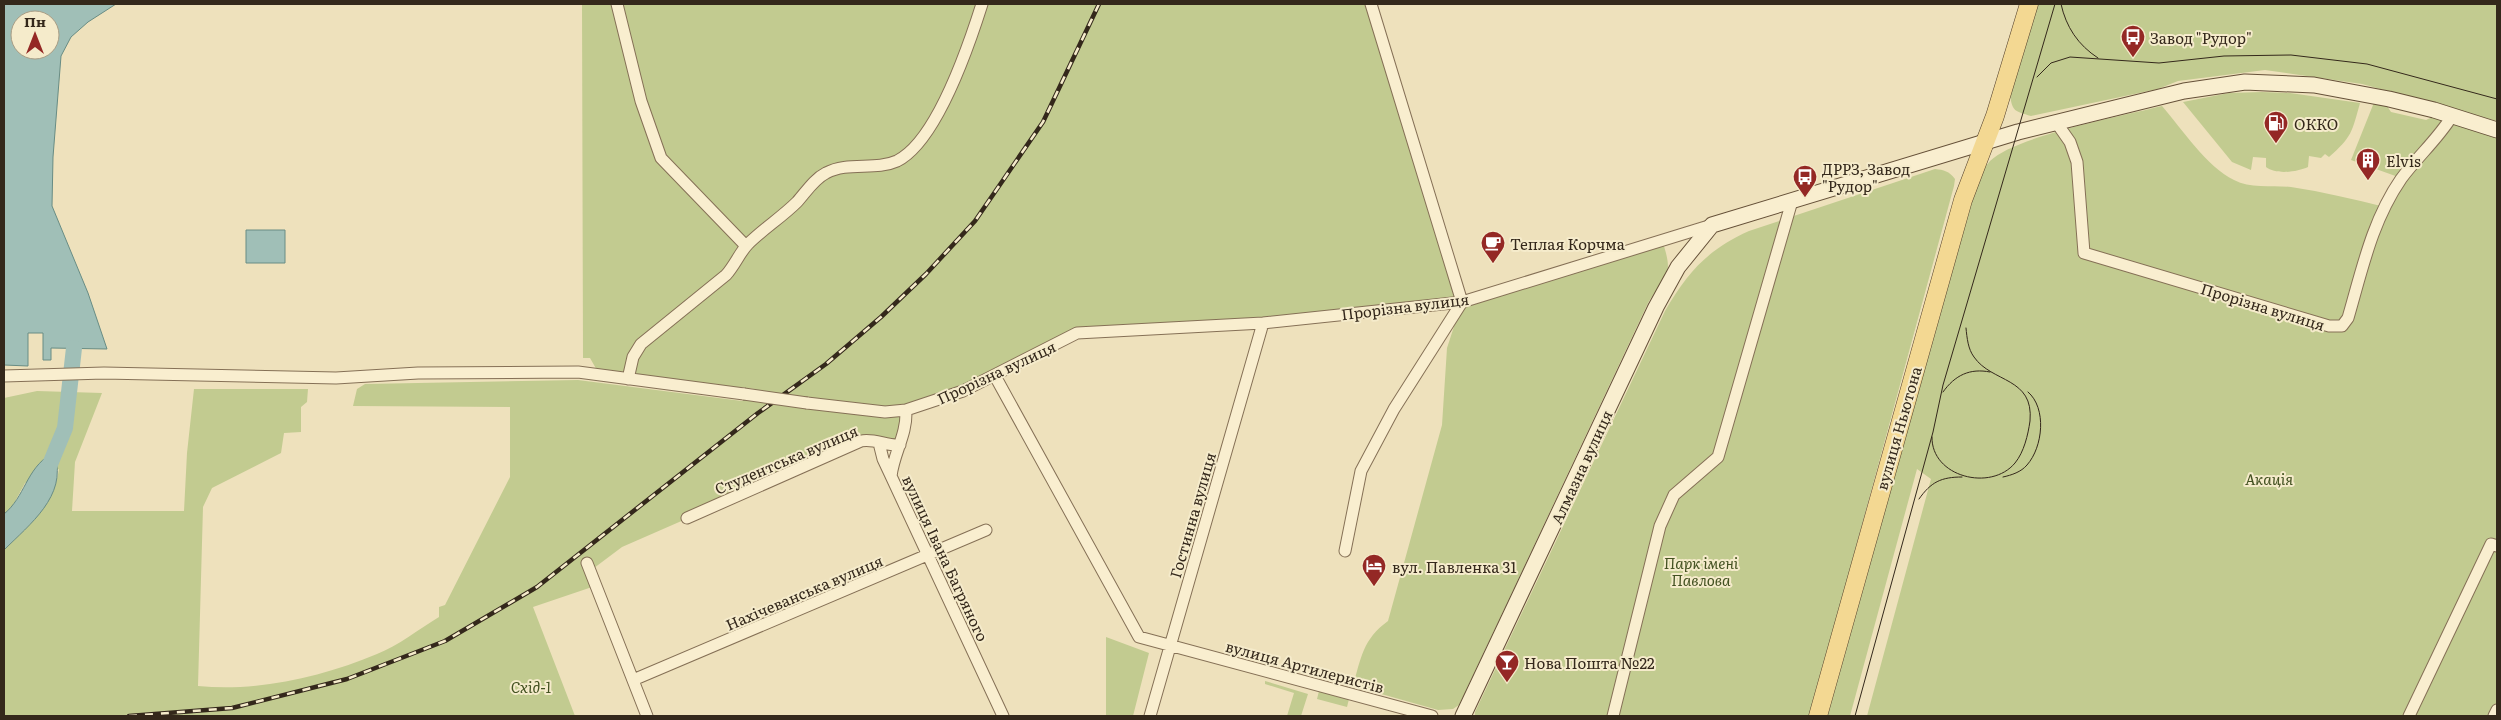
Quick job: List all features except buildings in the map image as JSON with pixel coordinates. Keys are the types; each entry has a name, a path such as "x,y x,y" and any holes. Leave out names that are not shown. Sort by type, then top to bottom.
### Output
{"main road":[{"name":"вулиця Ньютона","path":"1818,716 1963,200 1986,141 2029,4"}],"street":[{"path":"617,4 641,101 660,158 746,246"},
{"path":"628,379 633,357 641,344 726,275 737,262 746,246 826,172 838,168 882,166 896,161 912,151 934,120 966,55 982,4"},
{"path":"1344,551 1361,471 1394,409 1462,302 1371,4"},
{"name":"Прорізна вулиця","path":"4,376 104,373 336,378 418,373 569,372 885,412 906,410 963,391 1077,333 1263,323 1462,302 1917,164 1986,141 2184,91 2245,82 2292,82 2356,92 2452,116 2497,130"},
{"name":"Прорізна вулиця","path":"2056,122 2070,142 2078,162 2084,252 2329,326 2342,326 2348,318 2376,224 2402,178 2443,131 2452,116"},
{"path":"1613,716 1660,526 1674,495 1718,457 1792,201"},
{"name":"Алмазна вулиця","path":"1463,716 1656,307 1678,267 1712,225"},
{"name":"Гостинна вулиця","path":"1150,716 1263,323"},
{"name":"вулиця Артилеристів","path":"995,376 1139,637 1432,716"},
{"name":"вулиця Івана Багряного","path":"906,410 904,434 891,476 1003,716"},
{"name":"Студентська вулиця","path":"687,518 861,441 869,439 889,446 900,445"},
{"path":"879,443 883,459 891,476"},
{"name":"Нахічеванська вулиця","path":"633,680 986,530"},
{"path":"2409,716 2491,544 2497,546"},
{"path":"587,563 647,716"},
{"path":"2494,716 2497,710"}],"green space":[{"name":"Схід-1","path":"582,4 1371,4 1462,302 1077,333 995,376 906,410 900,445 869,439 622,547 590,571 595,586 533,607 575,716 4,716 4,550 31,523 46,504 56,482 59,469 25,483 12,507 4,514 4,398 37,391 102,393 75,462 72,511 184,511 187,453 194,389 308,389 307,402 301,407 301,432 284,433 281,453 212,488 203,507 198,686 244,687 289,681 334,670 385,651 439,617 439,607 445,605 510,477 510,407 353,406 357,389 365,384 578,380 742,401 755,389 598,372 590,358 583,358"},
{"path":"2036,4 2497,4 2497,121 2362,84 2265,70 2178,81 2158,89 2031,116 2013,108 2010,94"},
{"path":"2229,93 2290,93 2360,103 2350,133 2337,150 2329,157 2325,154 2321,158 2309,156 2308,167 2287,172 2270,170 2266,167 2266,158 2253,157 2251,170 2232,162 2183,102"},
{"name":"Акація","path":"2375,100 2385,103 2391,112 2426,120 2441,113 2497,130 2497,716 1867,716 1931,479 1917,469 1850,716 1823,716 1965,213 1978,179 1990,161 2022,143 2045,135 2162,106 2205,157 2224,174 2234,180 2254,186 2284,186 2303,189 2385,207 2401,178 2351,160"},
{"name":"Парк імені Павлова","path":"1935,169 1944,170 1951,174 1955,179 1954,186 1810,716 1475,716 1475,712 1665,311 1691,274 1710,254 1734,238 1749,231"},
{"path":"1662,240 1668,261 1667,274 1648,303 1459,705 1453,709 1438,710 1353,686 1368,642 1388,621 1442,425 1447,348 1462,302"},
{"path":"1106,637 1149,653 1133,716 1106,716"},
{"path":"1265,681 1308,694 1301,716 1287,716 1294,693 1265,684"},
{"path":"1319,691 1349,699 1347,707 1317,699"}],"water":[{"path":"4,4 116,4 88,22 71,37 61,56 53,157 52,206 88,293 107,349 51,348 51,360 43,360 43,333 28,333 28,366 4,365"},
{"path":"246,230 285,230 285,263 246,263"},
{"path":"51,454 55,456 57,470 56,484 51,496 35,519 4,550 4,514 17,500 36,467"}],"waterway":[{"path":"46,474 65,428 74,348"}],"tram line":[{"path":"1855,716 1933,432 1943,385 2055,4"},
{"path":"2061,4 2066,20 2074,35 2084,47 2098,58"},
{"path":"2037,77 2051,63 2070,57 2159,63 2224,56 2291,55 2367,64 2497,99"},
{"path":"1932,437 1934,451 1941,462 1951,470 1964,476 1978,478 1992,477 2005,472 2015,463 2025,443 2030,421 2029,407 2025,396 2019,388 1991,372 1974,357 1969,347 1966,328"},
{"path":"1943,392 1953,381 1964,374 1976,371 1990,372"},
{"path":"2003,477 2016,473 2025,467 2037,448 2041,428 2040,417 2034,399 2028,392"},
{"path":"1919,499 1928,488 1942,479 1962,477"}],"railway":[{"path":"129,716 232,708 347,679 445,641 537,587 758,413 826,364 881,317 926,274 975,221 1043,122 1099,4"}],"place":[{"name":"Завод \"Рудор\"","path":"2133,58"},
{"name":"ОККО","path":"2276,144"},
{"name":"Elvis","path":"2368,181"},
{"name":"ДРРЗ, Завод \"Рудор\"","path":"1805,198"},
{"name":"Теплая Корчма","path":"1493,264"},
{"name":"вул. Павленка 31","path":"1374,587"},
{"name":"Нова Пошта №22","path":"1507,683"}]}
